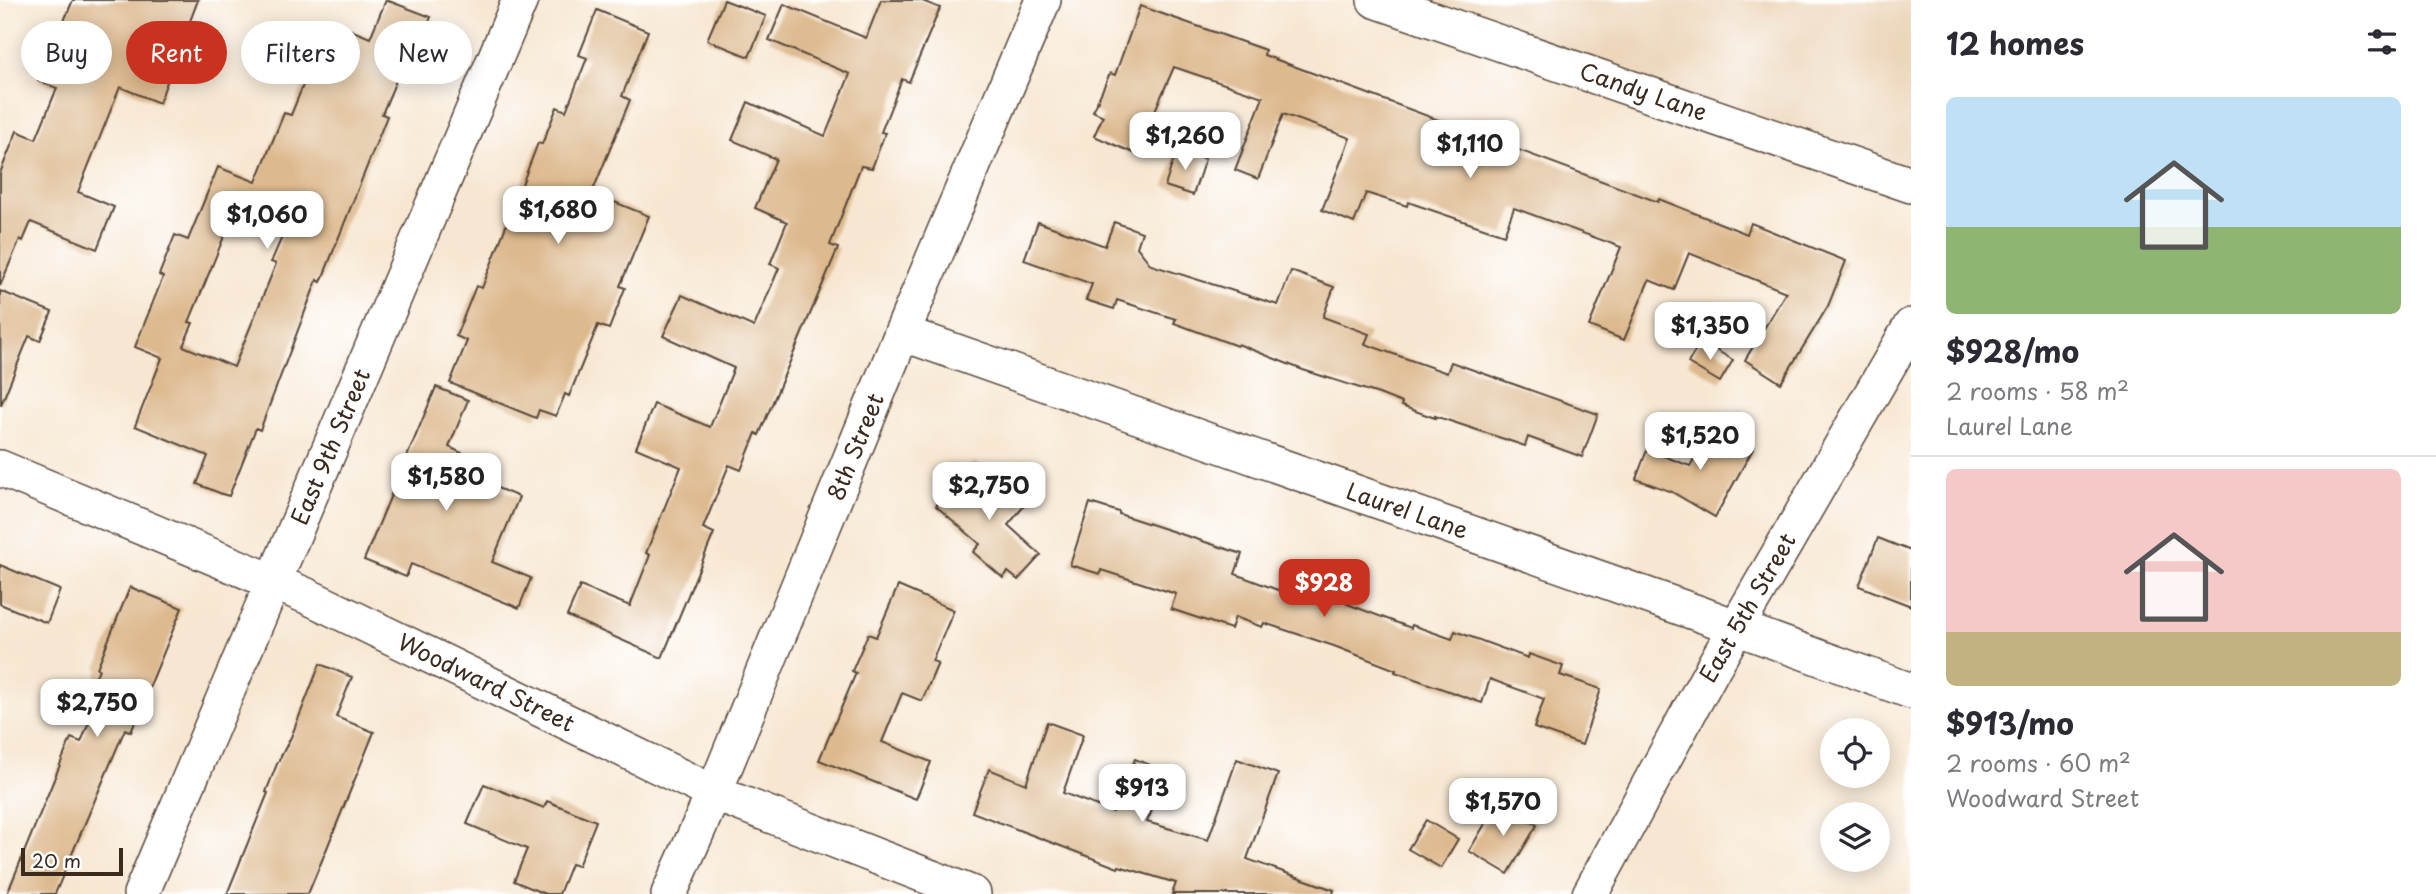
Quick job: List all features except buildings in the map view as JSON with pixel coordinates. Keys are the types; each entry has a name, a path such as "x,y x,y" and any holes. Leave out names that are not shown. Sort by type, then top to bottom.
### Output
{"street":[{"name":"East 9th Street","path":"141,894 520,0"},
{"name":"8th Street","path":"669,894 714,793 902,333 1044,0"},
{"name":"Candy Lane","path":"1375,0 1911,185"},
{"name":"East 5th Street","path":"1590,894 1737,627 1911,326"},
{"name":"Laurel Lane","path":"902,333 1737,627 1911,691"},
{"name":"Woodward Street","path":"0,468 307,596 714,793 973,894"}],"shaded area":[{"path":"1375,0 1911,0 1911,185"}]}
